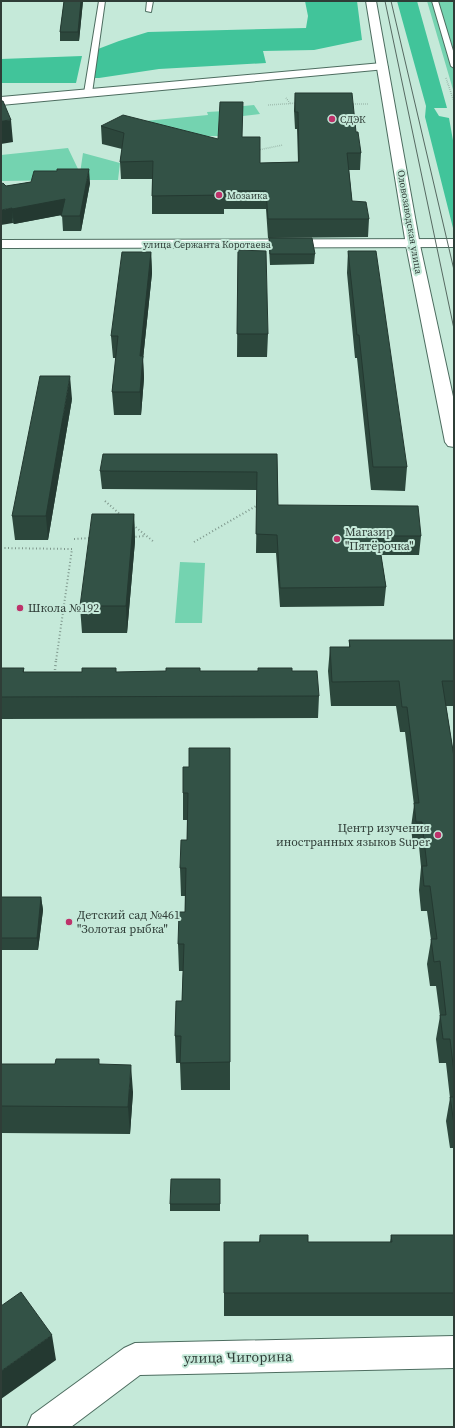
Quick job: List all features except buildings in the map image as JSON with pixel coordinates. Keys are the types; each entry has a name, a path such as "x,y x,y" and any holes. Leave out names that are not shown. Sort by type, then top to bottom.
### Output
{"street":[{"name":"Оловозаводская улица","path":"371,1 413,244 454,442"},
{"path":"1,101 382,67"},
{"name":"улица Сержанта Коротаева","path":"1,244 454,243"},
{"name":"улица Чигорина","path":"44,1427 135,1359 454,1352"}],"lane":[{"path":"88,93 102,1"},
{"path":"149,11 150,1"},
{"path":"435,1 454,66"},
{"path":"445,35 454,35"}],"path":[{"path":"286,98 290,103"},
{"path":"268,105 302,103"},
{"path":"346,104 369,104"},
{"path":"252,151 283,145"},
{"path":"105,502 122,516"},
{"path":"194,542 263,502"},
{"path":"128,521 154,542"},
{"path":"130,537 145,536"},
{"path":"74,539 98,538"},
{"path":"1,548 72,549 55,670"}],"green space":[{"path":"305,1 357,1 362,40 314,50 263,51 266,63 159,69 99,78 86,78 98,49 148,32 306,28 308,16"},
{"path":"397,1 417,1 447,108 434,108 439,116 449,118 454,146 454,232 425,117 426,106"},
{"path":"427,1 454,1 454,93"},
{"path":"82,56 76,83 1,83 1,59"},
{"path":"254,105 260,114 243,116 243,118 219,118 218,136 191,136 134,122 208,115 207,112 225,111 224,108"},
{"path":"68,148 78,169 76,180 1,181 1,155"},
{"path":"83,153 120,163 118,180 79,180"},
{"path":"180,562 205,563 202,623 175,623"}],"tram line":[{"path":"385,1 454,329"},
{"path":"391,1 454,270"}],"place":[{"name":"СДЭК","path":"332,119"},
{"name":"Мозаика","path":"219,195"},
{"name":"Магазир \"Пятёрочка\"","path":"337,539"},
{"name":"Школа №192","path":"20,608"},
{"name":"Центр изучения иностранных языков Super","path":"438,835"},
{"name":"Детский сад №461 \"Золотая рыбка\"","path":"69,922"}]}
